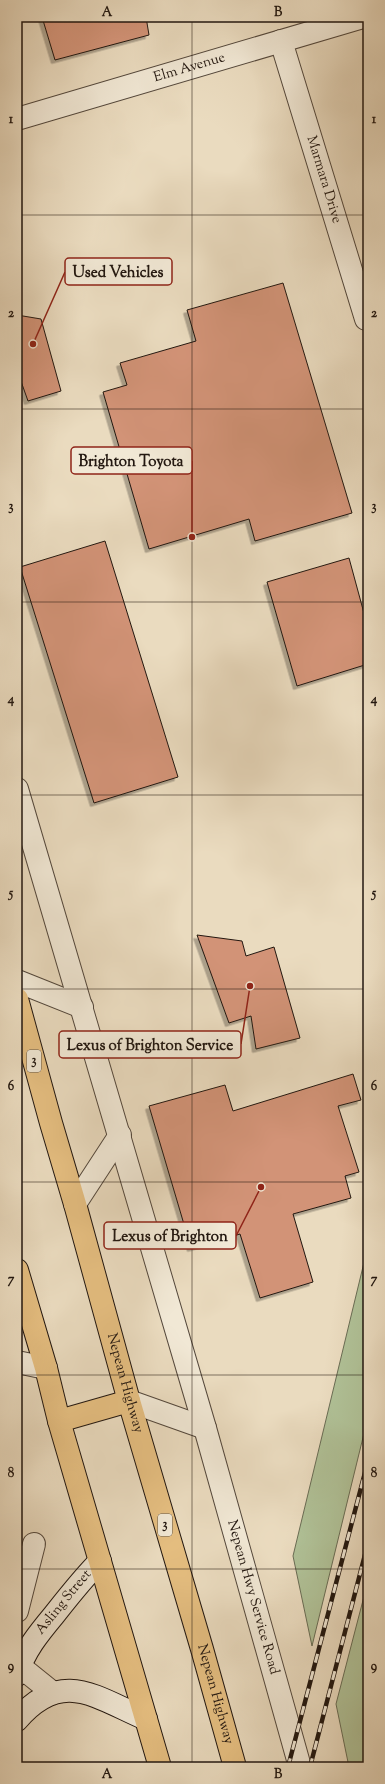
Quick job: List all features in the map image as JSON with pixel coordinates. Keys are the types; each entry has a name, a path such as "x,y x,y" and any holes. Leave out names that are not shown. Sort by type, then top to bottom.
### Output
{"highway":[{"name":"Nepean Highway","path":"17,999 51,1123 76,1204 129,1401 202,1649 234,1767"},
{"path":"17,1270 23,1316 46,1368 59,1421 160,1767"},
{"path":"59,1421 129,1401"}],"street":[{"name":"Elm Avenue","path":"17,118 363,17"},
{"name":"Marmara Drive","path":"281,41 366,319"},
{"name":"Nepean Hwy Service Road","path":"17,789 205,1428 300,1767"},
{"path":"17,981 82,1007"},
{"path":"76,1204 120,1135"},
{"path":"17,1362 46,1368"},
{"path":"129,1401 205,1428"},
{"path":"17,1611 34,1544"},
{"name":"Asling Street","path":"53,1693 18,1669 38,1633 79,1583 100,1561"},
{"path":"17,1720 30,1705 53,1693 70,1690 87,1693 146,1719"}],"green space":[{"path":"368,1246 368,1417 312,1646 293,1556"},
{"path":"368,1581 368,1751 365,1767 349,1767 336,1704"}],"building":[{"path":"42,17 146,17 149,35 55,60"},
{"path":"283,283 352,513 255,541 249,519 149,549 103,392 127,385 120,363 196,341 187,310"},
{"path":"17,315 41,319 61,391 28,401 17,370"},
{"path":"105,541 178,777 94,803 20,567"},
{"path":"349,558 368,628 368,664 297,686 267,582"},
{"path":"197,935 242,941 246,956 274,947 300,1038 256,1049 251,1016 229,1023"},
{"path":"353,1074 361,1100 338,1106 359,1172 345,1176 351,1198 293,1214 313,1282 260,1298 240,1234 191,1248 149,1106 225,1085 233,1111"}],"railway":[{"path":"288,1767 368,1461"},
{"path":"310,1767 368,1543"}],"place":[{"name":"Used Vehicles","path":"33,344"},
{"name":"Brighton Toyota","path":"192,537"},
{"name":"Lexus of Brighton Service","path":"250,986"},
{"name":"Lexus of Brighton","path":"261,1187"}]}
